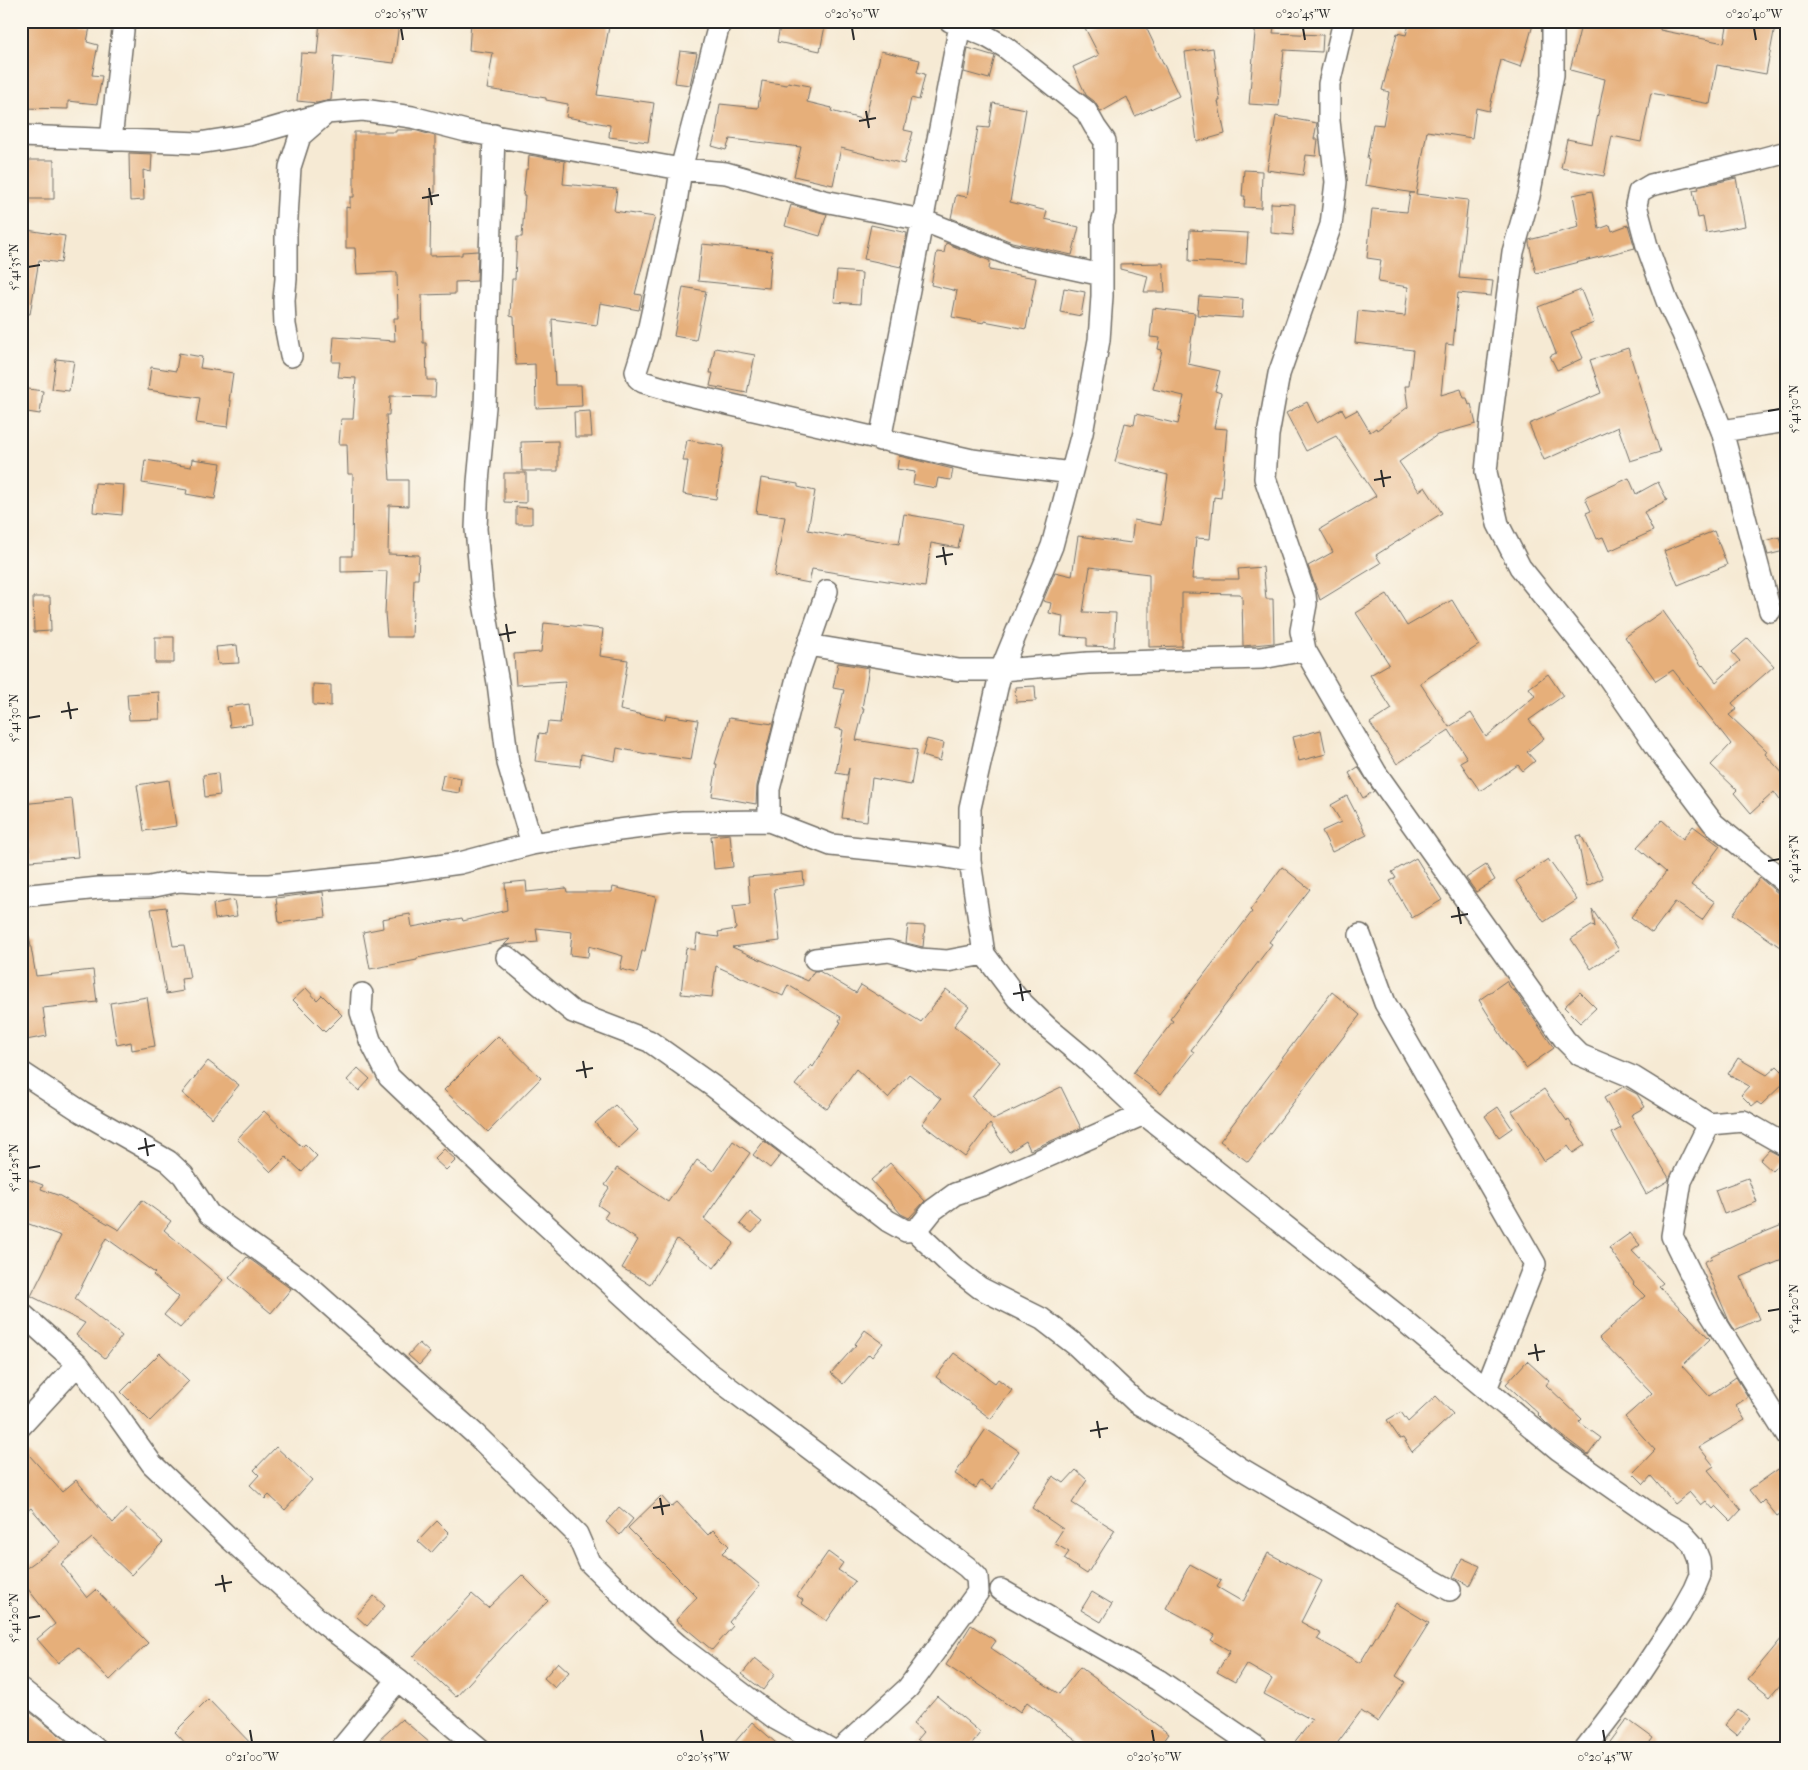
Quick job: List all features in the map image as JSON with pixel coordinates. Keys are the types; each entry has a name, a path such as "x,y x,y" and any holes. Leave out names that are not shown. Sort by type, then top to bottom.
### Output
{"street":[{"path":"111,140 124,21"},
{"path":"720,21 681,169 676,202 647,336 636,371 638,378 644,382 684,394 880,440 972,460 1071,473"},
{"path":"1344,21 1329,84 1329,121 1336,182 1331,225 1279,374 1268,435 1265,478 1305,595 1306,604 1302,631 1305,650 1376,773 1565,1040 1580,1055 1633,1078 1709,1124 1742,1121 1787,1146"},
{"path":"1553,21 1553,75 1529,196 1513,252 1491,421 1486,472 1498,524 1520,566 1608,676 1662,755 1713,823 1787,884"},
{"path":"880,440 922,220 955,23 986,36 1005,47 1067,94 1086,111 1105,141 1105,212 1102,223 1100,340 1082,433 1052,546 1001,670 970,808 970,861 984,954 1017,998 1144,1114 1402,1319 1559,1450 1682,1534 1693,1545 1699,1560 1700,1575 1694,1589 1680,1614 1627,1694 1585,1749"},
{"path":"21,136 200,143 250,135 326,113 363,110 412,117 466,131 681,169 726,173 824,201 922,220 1010,255 1102,275"},
{"path":"291,356 284,300 290,167 300,136 326,113"},
{"path":"494,135 485,407 476,528 482,592 498,683 508,762 532,844"},
{"path":"1770,611 1722,432 1683,334 1667,301 1647,246 1636,205 1639,192 1651,185 1787,152"},
{"path":"1722,432 1787,421"},
{"path":"769,821 769,789 798,674 827,591"},
{"path":"808,645 958,670 1001,670 1088,663 1262,658 1305,650"},
{"path":"21,896 99,888 150,887 179,881 243,886 387,873 460,862 532,844 683,822 769,821 831,845 970,861"},
{"path":"1360,935 1385,1002 1535,1264 1486,1389"},
{"path":"815,959 889,952 919,959 947,961 984,954"},
{"path":"507,957 573,1012 648,1041 714,1087 888,1220 906,1231 914,1230 921,1225 933,1210 955,1194 985,1184 1144,1114"},
{"path":"362,994 360,1012 370,1040 388,1077 708,1372 977,1577 978,1592 908,1688 841,1749"},
{"path":"21,1072 82,1112 168,1161 183,1175 209,1214 306,1284 475,1434 577,1534 589,1562 635,1608 678,1645 776,1719 830,1749"},
{"path":"1709,1124 1681,1181 1672,1236 1710,1313 1787,1436"},
{"path":"914,1230 953,1267 980,1288 1042,1319 1077,1346 1137,1403 1179,1427 1240,1468 1378,1550 1450,1590"},
{"path":"21,1314 78,1364 118,1415 152,1464 319,1620 398,1680 480,1749"},
{"path":"21,1426 78,1364"},
{"path":"1001,1590 1158,1680 1260,1749"},
{"path":"341,1749 398,1680"},
{"path":"21,1689 96,1749"}],"building":[{"path":"21,21 81,21 80,25 90,27 87,42 98,45 92,75 102,76 97,104 68,101 68,109 23,108"},
{"path":"320,21 380,21 399,23 394,63 334,56 331,100 317,103 297,101 301,53 317,54"},
{"path":"471,21 610,21 597,95 654,103 648,142 609,137 610,125 566,117 568,104 546,100 546,98 487,89 493,53 469,50"},
{"path":"781,21 826,21 820,51 777,42"},
{"path":"1100,21 1143,21 1179,96 1135,116 1127,97 1101,112 1094,101 1086,95 1073,67 1099,55 1085,28"},
{"path":"1256,21 1275,21 1273,33 1323,35 1322,52 1284,50 1279,106 1249,104"},
{"path":"1410,21 1534,21 1521,67 1501,60 1489,111 1476,108 1472,138 1427,131 1416,194 1468,200 1459,278 1493,281 1491,296 1458,293 1453,345 1446,344 1441,395 1461,389 1464,398 1467,398 1469,405 1471,404 1476,424 1437,435 1399,462 1419,491 1425,487 1442,513 1376,555 1381,563 1320,600 1308,566 1333,552 1320,529 1376,496 1336,436 1306,451 1286,413 1307,402 1317,423 1342,409 1346,416 1357,410 1370,432 1376,428 1377,430 1408,407 1405,386 1409,386 1413,350 1355,343 1358,311 1405,316 1408,287 1378,282 1381,260 1367,258 1372,209 1407,212 1410,193 1414,193 1365,185 1369,159 1367,158 1373,124 1383,125 1389,92 1382,90 1397,33 1406,35"},
{"path":"1582,21 1661,21 1660,30 1724,43 1728,21 1754,25 1755,21 1776,21 1766,74 1717,65 1710,104 1651,93 1641,142 1612,136 1604,176 1561,168 1567,139 1592,144 1605,79 1570,70"},
{"path":"968,48 995,56 989,79 964,72"},
{"path":"1213,48 1220,101 1218,101 1225,134 1197,142 1185,52"},
{"path":"680,51 697,53 690,85 675,83"},
{"path":"881,51 920,60 917,72 925,74 919,100 911,98 904,130 913,132 904,164 841,148 833,185 794,176 801,147 730,139 726,150 712,146 720,104 758,108 762,81 787,85 788,82 810,86 807,102 832,108 831,111 865,120"},
{"path":"993,103 1026,109 1010,202 1047,211 1045,219 1079,227 1072,255 1012,242 951,218 956,195 967,197 978,127 989,128"},
{"path":"1276,116 1317,123 1314,139 1318,139 1316,156 1306,155 1303,175 1267,170"},
{"path":"396,130 414,130 435,136 435,193 431,193 430,256 462,255 462,252 478,251 477,281 455,282 455,294 422,295 423,343 426,343 427,380 436,380 435,397 390,396 389,415 386,415 390,480 408,480 408,506 389,505 388,554 419,555 418,579 414,579 412,637 387,637 385,613 387,571 341,572 341,556 352,556 353,474 348,474 347,444 339,444 341,419 353,419 356,378 338,377 340,362 332,362 334,337 395,341 394,318 398,318 397,272 357,274 355,248 346,248 346,207 350,208 350,197 354,197 354,132 396,132"},
{"path":"129,153 152,154 151,172 143,170 144,200 130,201"},
{"path":"529,155 565,161 563,184 617,189 614,211 655,217 635,294 642,295 639,310 600,303 597,325 552,319 555,385 581,385 582,406 536,408 535,364 516,365 514,317 510,316 512,279 515,279 517,237 522,237 525,195 523,195"},
{"path":"21,160 54,160 54,199 21,199"},
{"path":"1244,170 1262,171 1261,208 1244,207 1245,196 1242,196"},
{"path":"1736,178 1745,226 1706,233 1703,217 1698,218 1693,190 1699,189 1698,187"},
{"path":"1592,191 1599,229 1610,225 1612,231 1628,225 1635,248 1536,273 1529,240 1579,227 1573,195"},
{"path":"1271,203 1295,204 1293,235 1271,233"},
{"path":"791,205 827,214 820,236 785,226"},
{"path":"871,225 907,233 901,267 864,259"},
{"path":"21,229 65,236 61,263 39,260 30,314 21,313"},
{"path":"1190,230 1248,233 1246,264 1189,261"},
{"path":"946,243 990,261 989,270 1036,278 1026,329 952,317 957,291 931,285 937,252 944,253"},
{"path":"702,244 772,251 769,288 698,281"},
{"path":"1163,263 1165,292 1144,292 1148,276 1120,269 1120,264"},
{"path":"837,271 862,273 860,304 834,302"},
{"path":"683,287 706,291 696,340 674,336"},
{"path":"1064,288 1085,292 1081,316 1060,312"},
{"path":"1581,290 1594,323 1571,332 1583,358 1557,370 1550,356 1556,353 1538,307"},
{"path":"1199,296 1243,299 1242,318 1197,315"},
{"path":"1153,308 1195,313 1188,364 1220,371 1215,391 1221,393 1214,428 1227,429 1221,498 1214,497 1210,539 1196,538 1192,579 1239,579 1238,569 1263,567 1266,599 1273,599 1274,643 1243,646 1242,596 1240,594 1182,593 1182,646 1149,647 1149,574 1090,567 1083,612 1116,613 1114,647 1087,646 1087,638 1061,636 1063,616 1049,613 1051,603 1043,601 1055,572 1072,576 1078,536 1131,543 1134,520 1161,525 1168,475 1115,462 1125,423 1134,425 1136,414 1178,424 1184,396 1153,389 1162,350 1158,349 1160,338 1150,337"},
{"path":"715,348 755,355 747,393 710,386 713,373 710,373"},
{"path":"1628,348 1660,452 1630,461 1618,427 1544,460 1529,424 1601,393 1590,360"},
{"path":"179,353 202,357 200,368 233,373 228,427 196,423 200,398 148,390 151,367 176,371"},
{"path":"56,359 74,361 69,391 52,389"},
{"path":"21,388 43,391 40,414 21,411"},
{"path":"590,411 592,437 575,437 574,412"},
{"path":"687,440 724,446 716,499 683,494 688,461 683,461"},
{"path":"558,441 558,471 522,471 521,442"},
{"path":"899,456 953,469 951,480 938,478 936,488 913,484 915,472 897,469"},
{"path":"192,459 221,463 215,499 186,494 187,490 142,483 145,460 191,467"},
{"path":"504,473 526,473 526,503 504,502"},
{"path":"761,478 798,484 798,487 815,491 808,530 899,544 904,514 963,524 958,548 931,543 925,587 812,569 809,583 774,576 785,517 756,513"},
{"path":"1629,478 1636,494 1658,482 1667,500 1644,512 1653,531 1609,551 1603,537 1597,539 1586,513 1591,511 1585,498"},
{"path":"95,483 124,485 122,515 93,512"},
{"path":"516,507 532,508 532,524 516,524"},
{"path":"1714,531 1727,565 1678,585 1664,551"},
{"path":"1780,537 1784,551 1768,555 1764,541"},
{"path":"1387,594 1407,626 1452,600 1479,645 1420,683 1449,727 1471,713 1486,737 1535,696 1529,688 1548,674 1563,696 1529,720 1544,738 1527,752 1535,761 1523,771 1518,765 1480,791 1460,762 1467,758 1449,730 1397,764 1370,723 1392,709 1370,675 1389,664 1356,613"},
{"path":"33,597 50,597 51,631 34,632"},
{"path":"1663,611 1702,666 1716,682 1740,661 1732,652 1748,638 1774,666 1732,703 1737,709 1729,715 1767,751 1765,754 1787,778 1787,810 1774,792 1751,813 1734,793 1737,790 1711,765 1731,744 1673,670 1656,681 1625,637"},
{"path":"544,623 603,629 600,656 628,660 620,710 665,720 666,715 698,720 691,760 617,748 615,761 581,754 580,766 535,761 539,733 546,734 548,722 560,723 565,682 516,685 514,654 541,652"},
{"path":"155,637 174,637 174,663 155,663"},
{"path":"237,645 239,663 218,664 216,647"},
{"path":"838,663 869,668 862,708 864,708 856,740 917,750 911,785 872,778 867,821 842,818 849,768 847,775 836,773 843,730 835,728 844,690 833,688"},
{"path":"313,684 331,685 331,706 313,705"},
{"path":"1035,686 1036,701 1016,702 1015,687"},
{"path":"159,692 160,719 129,720 127,694"},
{"path":"249,704 252,724 230,727 227,707"},
{"path":"729,718 773,724 757,786 756,804 712,796 717,764 715,764"},
{"path":"1321,730 1326,754 1299,761 1293,737"},
{"path":"927,739 944,743 940,761 922,756"},
{"path":"1358,767 1374,791 1363,798 1349,773"},
{"path":"218,773 220,795 205,797 203,775"},
{"path":"443,775 461,778 459,793 440,790"},
{"path":"169,780 176,826 144,831 137,785"},
{"path":"1347,796 1367,835 1332,852 1322,831 1341,822 1331,805"},
{"path":"72,799 78,857 30,861 28,841 21,841 21,804"},
{"path":"1662,820 1683,839 1693,826 1720,846 1691,885 1715,902 1702,920 1675,902 1652,933 1631,917 1666,872 1637,847"},
{"path":"730,834 733,867 714,869 711,836"},
{"path":"1581,835 1603,878 1587,886 1577,836"},
{"path":"1416,858 1442,900 1412,918 1390,881 1396,878 1392,872"},
{"path":"1548,859 1577,900 1544,922 1516,881"},
{"path":"1486,865 1495,880 1476,892 1466,878"},
{"path":"1282,867 1310,889 1269,942 1272,944 1191,1050 1194,1052 1161,1094 1133,1073 1173,1021 1170,1019 1252,912 1250,910"},
{"path":"803,872 804,885 774,889 780,941 732,947 808,981 814,971 819,971 856,993 861,985 921,1022 946,989 969,1007 954,1026 1000,1062 972,1097 993,1120 1061,1087 1081,1128 1030,1150 1026,1141 1009,1152 990,1124 965,1157 922,1124 941,1099 909,1074 888,1098 856,1069 827,1109 795,1085 811,1065 813,1067 841,1022 839,1021 841,1017 788,985 783,996 716,966 712,997 681,994 686,948 695,950 697,934 719,937 718,932 736,929 733,906 750,904 748,877"},
{"path":"1760,878 1779,894 1787,896 1787,952 1733,914"},
{"path":"526,881 527,892 566,888 567,892 612,892 613,887 656,897 645,951 642,951 637,973 620,969 623,956 589,946 588,957 570,955 572,932 536,928 538,942 504,945 510,939 370,969 363,932 383,928 382,919 410,914 412,927 462,918 463,921 507,910 505,883"},
{"path":"323,892 326,917 279,923 276,898"},
{"path":"234,900 237,916 215,919 213,904"},
{"path":"166,907 173,946 184,945 190,978 181,979 183,991 166,994 151,909"},
{"path":"1592,909 1619,950 1591,969 1571,939 1593,925 1595,927"},
{"path":"908,925 925,926 923,947 906,943"},
{"path":"29,936 36,976 93,970 97,1002 43,1008 47,1036 21,1041 21,937"},
{"path":"1506,981 1554,1048 1526,1068 1506,1043 1479,1000"},
{"path":"306,988 317,1000 322,995 342,1015 325,1032 293,1000"},
{"path":"1332,992 1360,1015 1248,1162 1220,1141"},
{"path":"1580,992 1596,1008 1580,1023 1564,1007"},
{"path":"147,997 155,1046 132,1050 131,1042 117,1045 110,1003"},
{"path":"498,1036 541,1078 488,1132 444,1090"},
{"path":"1738,1058 1767,1075 1777,1066 1787,1076 1787,1080 1761,1105 1757,1102 1752,1106 1741,1095 1749,1086 1728,1074"},
{"path":"208,1061 239,1085 212,1118 182,1093"},
{"path":"358,1068 370,1079 359,1091 347,1080"},
{"path":"1623,1087 1637,1094 1645,1107 1631,1115 1669,1178 1668,1181 1646,1194 1612,1133 1621,1128 1604,1098"},
{"path":"1544,1089 1567,1121 1569,1120 1585,1145 1573,1153 1568,1146 1544,1161 1512,1111"},
{"path":"615,1105 638,1130 618,1149 595,1123"},
{"path":"1498,1107 1512,1128 1499,1137 1485,1116"},
{"path":"264,1111 302,1147 305,1144 317,1156 302,1172 286,1157 271,1172 237,1139"},
{"path":"733,1141 750,1153 704,1219 734,1243 714,1268 677,1239 650,1284 622,1268 638,1240 604,1218 608,1212 598,1205 609,1188 605,1185 617,1168 668,1202 697,1160 713,1171"},
{"path":"764,1141 781,1154 770,1168 753,1155"},
{"path":"444,1149 456,1160 446,1170 434,1159"},
{"path":"1769,1150 1784,1158 1772,1171 1760,1160"},
{"path":"890,1163 925,1201 909,1218 901,1214 871,1180"},
{"path":"21,1177 43,1185 41,1189 60,1196 119,1230 142,1200 171,1221 164,1230 223,1280 180,1328 164,1315 179,1297 153,1275 155,1273 106,1238 75,1299 122,1336 105,1358 76,1335 85,1323 31,1296 61,1236 21,1221"},
{"path":"1748,1178 1757,1202 1724,1214 1715,1190"},
{"path":"750,1212 762,1222 752,1233 740,1224"},
{"path":"1787,1223 1787,1258 1741,1277 1759,1319 1735,1330 1729,1321 1704,1262 1712,1258 1711,1256 1738,1243"},
{"path":"1630,1233 1640,1245 1632,1251 1663,1283 1659,1286 1710,1339 1682,1366 1709,1396 1736,1377 1748,1397 1736,1405 1745,1420 1699,1447 1714,1466 1708,1470 1741,1510 1731,1521 1716,1506 1713,1509 1706,1501 1701,1505 1690,1492 1675,1504 1651,1476 1644,1484 1633,1473 1655,1450 1625,1417 1652,1393 1599,1338 1645,1296 1633,1284 1609,1248"},
{"path":"247,1257 291,1289 271,1313 229,1278"},
{"path":"865,1330 883,1343 872,1357 869,1354 843,1384 831,1373 856,1345"},
{"path":"419,1343 430,1353 419,1365 408,1355"},
{"path":"160,1353 189,1381 150,1421 121,1392"},
{"path":"954,1353 995,1383 998,1379 1012,1390 991,1419 936,1377"},
{"path":"1527,1361 1549,1381 1546,1385 1582,1419 1579,1422 1601,1438 1588,1455 1547,1424 1539,1414 1506,1384"},
{"path":"1436,1396 1453,1414 1412,1452 1403,1438 1400,1439 1387,1420 1401,1412 1408,1422"},
{"path":"986,1429 1019,1451 993,1489 981,1481 976,1488 955,1474"},
{"path":"21,1446 62,1492 76,1480 113,1523 127,1508 163,1542 131,1575 92,1538 61,1564 87,1598 96,1590 148,1643 110,1680 78,1647 58,1663 37,1639 55,1624 21,1580 21,1572 61,1543 31,1508 21,1516"},
{"path":"276,1447 312,1480 285,1510 269,1495 265,1499 250,1485 259,1475 254,1470"},
{"path":"1781,1467 1787,1475 1787,1509 1777,1516 1764,1500 1760,1504 1749,1490"},
{"path":"1076,1470 1087,1480 1072,1503 1115,1530 1087,1574 1064,1559 1069,1552 1054,1543 1063,1529 1032,1508 1053,1476 1064,1483"},
{"path":"661,1496 671,1507 677,1502 708,1535 713,1530 729,1546 722,1553 760,1585 729,1622 733,1626 712,1650 676,1620 697,1597 628,1528"},
{"path":"619,1507 633,1519 620,1535 606,1522"},
{"path":"437,1521 449,1533 431,1553 418,1541"},
{"path":"828,1552 843,1563 838,1570 855,1581 827,1621 801,1603 803,1600 797,1596"},
{"path":"1268,1553 1322,1581 1301,1622 1321,1633 1317,1639 1360,1663 1396,1603 1429,1623 1396,1676 1405,1682 1378,1722 1361,1711 1333,1749 1290,1749 1312,1720 1264,1694 1272,1679 1246,1664 1235,1682 1217,1672 1230,1651 1211,1640 1215,1634 1166,1608 1190,1564 1221,1581 1217,1587 1243,1602"},
{"path":"1462,1558 1480,1566 1470,1586 1453,1577"},
{"path":"522,1575 548,1601 515,1633 456,1697 413,1657 472,1594 488,1608"},
{"path":"1092,1592 1112,1604 1101,1622 1081,1610"},
{"path":"374,1596 385,1606 367,1626 356,1616"},
{"path":"971,1625 996,1641 991,1648 1059,1694 1080,1667 1169,1734 1158,1749 1088,1749 1027,1702 1020,1712 971,1679 970,1681 946,1665"},
{"path":"1787,1632 1787,1677 1770,1697 1748,1679"},
{"path":"755,1658 775,1674 763,1690 742,1674"},
{"path":"558,1662 569,1672 555,1688 544,1678"},
{"path":"937,1696 981,1733 968,1749 945,1749 937,1742 932,1749 929,1749 917,1739 923,1732 913,1724"},
{"path":"208,1699 256,1749 191,1749 175,1732"},
{"path":"21,1705 63,1738 75,1749 21,1749"},
{"path":"1738,1710 1750,1719 1737,1735 1725,1725"},
{"path":"402,1719 437,1749 389,1749 379,1740"},
{"path":"1627,1719 1653,1738 1645,1749 1605,1749"},
{"path":"752,1722 783,1749 729,1749"}]}
